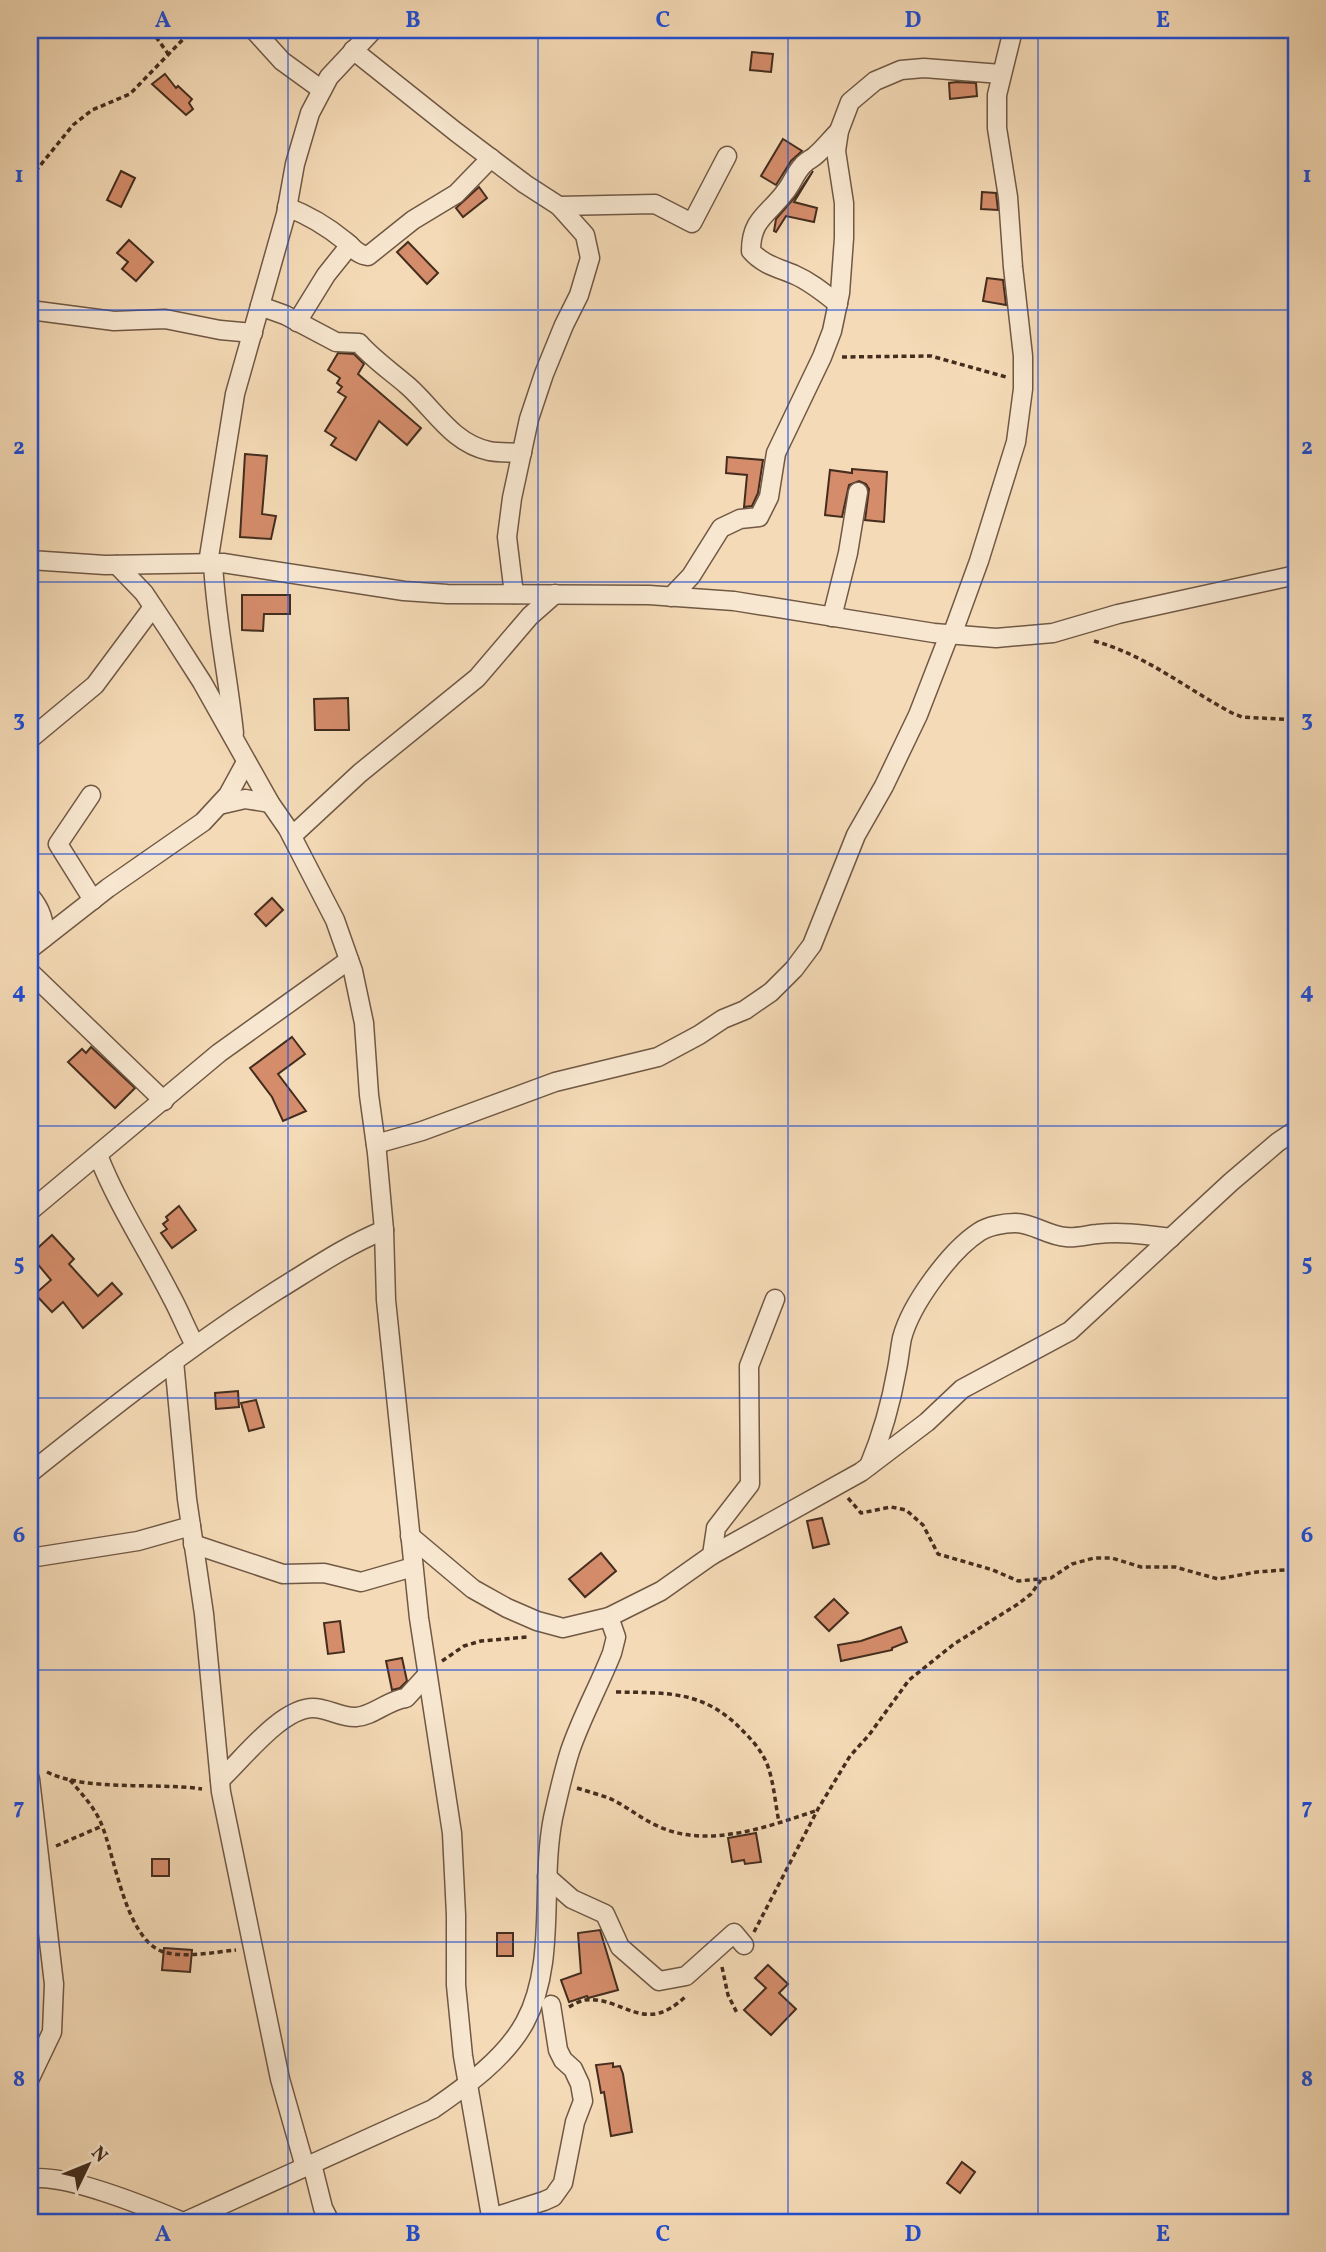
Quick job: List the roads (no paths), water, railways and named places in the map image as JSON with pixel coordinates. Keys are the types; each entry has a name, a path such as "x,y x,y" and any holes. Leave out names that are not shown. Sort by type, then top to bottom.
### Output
{"street":[{"path":"254,30 282,61 323,90"},
{"path":"376,1144 422,1131 555,1082 657,1056 745,1010 771,992 794,969 812,945 856,835 884,786 918,715 951,635 979,561 1016,442 1023,389 1023,356 1008,197 997,128 997,95 1013,30"},
{"path":"235,742 211,563 235,394 310,113 329,77 363,37 491,158 559,206 585,234 590,258 579,295 544,374 512,498 507,537 514,594"},
{"path":"671,597 691,576 722,528 740,519 760,517 769,497 776,453 832,331 838,304 844,238 844,203 836,151 839,131 850,102 875,81 901,69 924,68 1001,74"},
{"path":"838,304 796,275 763,262 751,251 751,245 755,226 762,215 787,191 803,165 839,131"},
{"path":"559,206 655,204 692,223 727,156"},
{"path":"287,207 307,215 362,255 372,254 414,219 456,194 491,158"},
{"path":"297,322 326,275 350,245"},
{"path":"260,306 336,342 359,343 371,357 408,386 449,430 463,440 488,451 522,453"},
{"path":"30,310 114,321 165,319 220,330 253,333"},
{"path":"831,617 848,553 858,492"},
{"path":"30,560 58,564 117,565 211,563 295,573 404,591 734,601 951,635 996,638 1060,631 1118,614 1296,575"},
{"path":"117,565 133,580 153,607 202,682 246,762 292,836 335,920 349,960 364,1023 384,1230 387,1314 413,1567 452,1833 456,1985 468,2085 491,2220 552,2197 562,2183 575,2122 583,2101 580,2084 573,2069 563,2060 558,2050 551,2005"},
{"path":"292,836 360,773 477,678 530,617 555,594"},
{"path":"30,739 95,685 153,607"},
{"path":"37,943 203,822 237,782 246,762"},
{"path":"91,795 58,844 93,900"},
{"path":"219,805 245,799 270,803"},
{"path":"30,895 45,922 37,943"},
{"path":"30,1211 219,1053 349,960"},
{"path":"30,972 164,1101"},
{"path":"410,1536 473,1589 537,1621 563,1628 609,1617 661,1591 712,1555 869,1466 927,1422 962,1390 1070,1331 1241,1174 1296,1130"},
{"path":"98,1154 195,1345"},
{"path":"869,1466 882,1433 902,1337 910,1317 929,1285 962,1246 981,1231 1000,1224 1017,1223 1033,1226 1050,1235 1066,1237 1132,1233 1171,1238"},
{"path":"30,1473 127,1394 231,1320 352,1243 384,1230"},
{"path":"712,1555 716,1528 750,1484 749,1366 775,1299"},
{"path":"174,1361 221,1786 281,2079 308,2166 330,2222"},
{"path":"30,1558 138,1541 191,1526"},
{"path":"193,1544 283,1574 324,1573 361,1582 413,1567"},
{"path":"30,2179 57,2179 148,2207 184,2222 409,2121 433,2109 468,2085 509,2045 524,2024 535,2001 542,1970 553,1822 571,1749 612,1653 616,1637 609,1617"},
{"path":"221,1786 278,1723 298,1710 317,1707 344,1716 357,1717 394,1699 406,1698 427,1673"},
{"path":"30,2078 52,2032 54,1984 34,1773"},
{"path":"547,1877 572,1899 605,1914 620,1947 659,1981 685,1976 734,1933 744,1945"}]}
